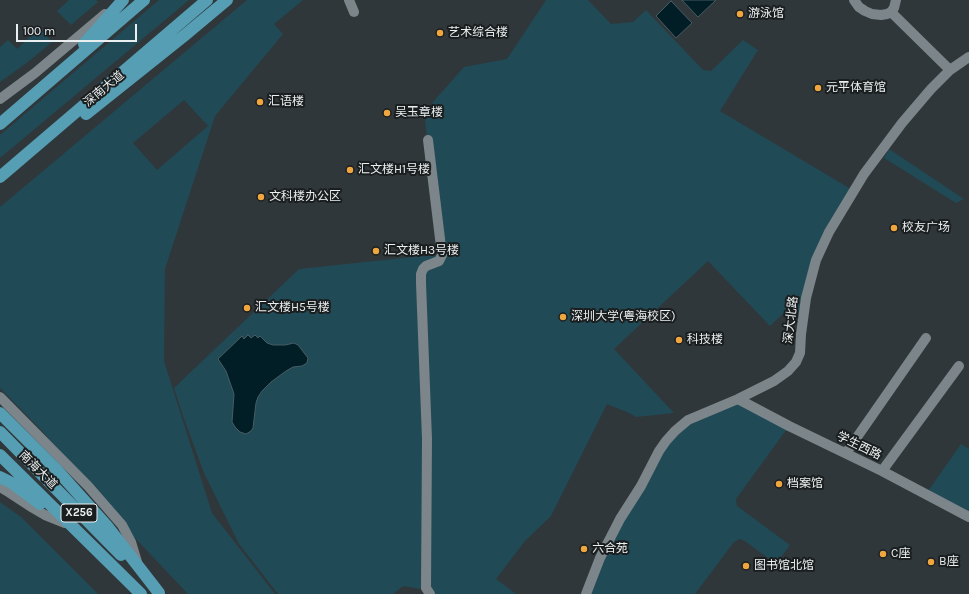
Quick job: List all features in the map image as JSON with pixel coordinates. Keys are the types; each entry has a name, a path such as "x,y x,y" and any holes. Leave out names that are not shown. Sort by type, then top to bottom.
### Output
{"main road":[{"path":"50,81 122,0"},
{"path":"0,124 144,0"},
{"name":"深南大道","path":"0,177 207,0"},
{"path":"25,156 82,117 186,35 225,1"},
{"path":"139,59 186,35"},
{"path":"0,116 32,96"},
{"path":"0,413 57,470 107,526 159,594"},
{"name":"南海大道","path":"0,432 159,594"},
{"name":"南海大道","path":"0,455 141,594"},
{"path":"0,477 12,483 84,538"}],"street":[{"path":"0,99 35,73 122,0"},
{"path":"349,0 354,12"},
{"path":"854,0 859,7 865,11 872,14 881,15 891,12 894,8 896,0"},
{"path":"891,12 950,70"},
{"name":"深大北路","path":"586,594 600,558 620,519 641,486 659,451 675,431 688,420 738,399 774,380 788,371 796,362 800,353 806,298 816,260 829,232 864,174 907,118 931,89 950,70 969,57"},
{"path":"428,140 442,255 439,260 426,266 421,274 427,439 426,588 430,594"},
{"path":"846,453 926,338"},
{"path":"882,471 959,366"},
{"path":"0,397 88,486 122,525 131,542 138,566"},
{"name":"学生西路","path":"738,399 789,426 882,471 969,517"},
{"path":"0,486 33,508 65,523"}],"shaded area":[{"path":"69,0 96,0 98,2 71,25 57,11"},
{"path":"159,0 189,0 0,158 0,135"},
{"path":"247,0 303,0 274,24 283,34 215,116 165,269 164,361 212,513 275,594 188,594 116,518 103,500 41,430 0,388 0,207","holes":["184,100 208,126 157,170 133,143"]},
{"path":"546,0 588,0 611,24 633,22 646,10 703,70 711,71 743,40 758,50 720,111 854,191 829,232 803,318 791,306 770,326 708,261 614,349 674,413 636,417 607,404 551,516 525,541 496,579 516,594 430,594 427,590 403,586 393,594 278,594 239,544 204,473 174,388 299,269 442,255 425,121 433,102 464,67 507,59"},
{"path":"682,0 716,0 698,17"},
{"path":"671,1 692,23 676,38 656,16"},
{"path":"39,28 52,42 28,62 0,82 0,47 8,40 17,49"},
{"path":"889,149 964,199 956,203 884,158"},
{"path":"248,335 251,338 255,335 258,338 260,336 267,343 273,345 294,343 298,345 308,358 307,363 302,366 293,367 286,371 262,391 256,403 253,428 246,434 240,432 232,422 234,394 226,371 218,359 242,336 244,339"},
{"path":"738,399 789,426 736,499 737,506 790,545 776,564 745,541 740,539 734,542 695,594 586,594 600,558 675,431"},
{"path":"961,444 969,449 969,513 928,491"},
{"path":"0,502 21,517 98,594 0,594"}],"place":[{"name":"游泳馆","path":"740,14"},
{"name":"艺术综合楼","path":"440,33"},
{"name":"元平体育馆","path":"818,88"},
{"name":"汇语楼","path":"260,102"},
{"name":"吴玉章楼","path":"387,113"},
{"name":"汇文楼H1号楼","path":"350,170"},
{"name":"文科楼办公区","path":"261,197"},
{"name":"校友广场","path":"894,228"},
{"name":"汇文楼H3号楼","path":"376,251"},
{"name":"汇文楼H5号楼","path":"247,308"},
{"name":"深圳大学(粤海校区)","path":"563,317"},
{"name":"科技楼","path":"679,340"},
{"name":"档案馆","path":"779,484"},
{"name":"六合苑","path":"584,549"},
{"name":"C座","path":"883,554"},
{"name":"B座","path":"931,562"},
{"name":"图书馆北馆","path":"746,566"}]}
